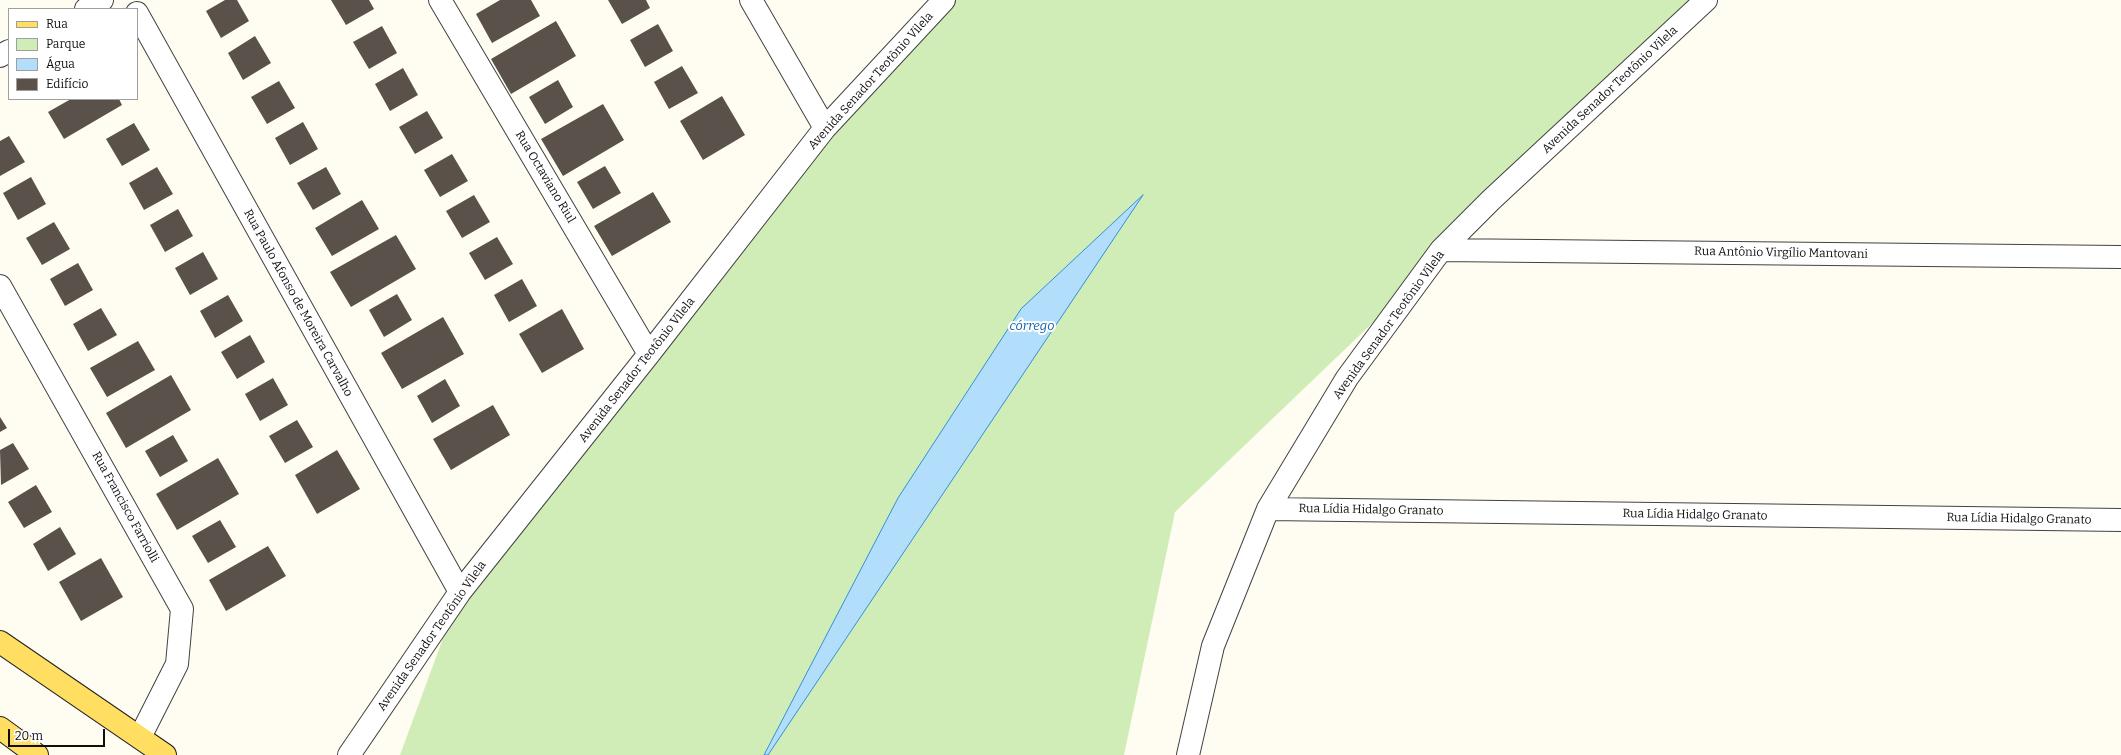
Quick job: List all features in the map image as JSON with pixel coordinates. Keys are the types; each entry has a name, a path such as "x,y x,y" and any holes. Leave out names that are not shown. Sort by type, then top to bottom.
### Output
{"main road":[{"path":"0,642 165,755"},
{"path":"0,728 37,755"}],"street":[{"path":"88,8 102,0"},
{"name":"Rua Octaviano Riul","path":"440,0 650,354"},
{"path":"751,0 825,128"},
{"name":"Avenida Senador Teotônio Vilela","path":"349,755 460,592 650,354 825,128 924,8 944,0"},
{"name":"Avenida Senador Teotônio Vilela","path":"1188,755 1212,646 1268,509 1347,378 1441,250 1491,200 1706,0"},
{"name":"Rua Paulo Afonso de Moreira Carvalho","path":"138,15 460,592"},
{"name":"Rua Antônio Virgílio Mantovani","path":"1441,250 2121,256"},
{"name":"Rua Francisco Farriolli","path":"0,286 182,609 177,664 140,737"},
{"name":"Rua Lídia Hidalgo Granato","path":"1268,509 2121,520"}],"green space":[{"path":"949,0 1710,0 1175,512 1124,755 400,755 456,603 827,130"}],"water":[{"name":"córrego","path":"1143,195 768,755 764,755 898,498 1021,309"}],"building":[{"path":"225,0 237,0 249,21 221,38 206,11"},
{"path":"331,0 369,0 374,9 346,25"},
{"path":"500,0 531,0 540,16 492,43 476,14"},
{"path":"608,0 646,0 650,8 622,24"},
{"path":"556,21 576,56 511,94 491,59"},
{"path":"658,24 673,51 645,67 630,40"},
{"path":"382,26 397,53 369,69 353,42"},
{"path":"255,36 271,63 243,80 228,53"},
{"path":"682,66 698,93 669,109 654,82"},
{"path":"403,68 418,95 390,111 375,84"},
{"path":"558,80 573,107 545,124 529,97"},
{"path":"279,81 295,108 267,124 251,97"},
{"path":"722,96 745,135 703,160 680,121"},
{"path":"69,100 120,100 122,105 64,139 48,112"},
{"path":"603,104 624,140 563,176 541,139"},
{"path":"427,111 443,138 415,154 399,127"},
{"path":"303,122 318,149 290,165 275,138"},
{"path":"134,123 150,150 122,166 106,139"},
{"path":"9,136 25,162 0,176 0,141"},
{"path":"452,154 468,181 440,197 424,170"},
{"path":"605,166 621,193 593,209 577,182"},
{"path":"157,167 173,194 144,210 129,183"},
{"path":"326,167 341,194 313,210 297,183"},
{"path":"31,177 46,204 18,220 3,193"},
{"path":"653,192 671,222 612,256 594,226"},
{"path":"474,195 490,222 462,238 446,211"},
{"path":"362,200 379,229 332,256 315,228"},
{"path":"178,209 193,236 165,252 150,225"},
{"path":"54,222 70,249 42,265 26,238"},
{"path":"396,235 416,269 351,307 330,272"},
{"path":"497,237 513,264 485,280 469,253"},
{"path":"203,252 218,279 190,295 175,268"},
{"path":"78,263 93,290 65,306 50,279"},
{"path":"522,279 537,306 509,322 494,295"},
{"path":"397,294 412,320 384,337 369,310"},
{"path":"228,295 243,321 215,338 200,311"},
{"path":"101,308 117,335 88,351 73,324"},
{"path":"562,309 584,349 542,373 519,334"},
{"path":"443,317 464,354 402,389 381,353"},
{"path":"250,335 265,362 237,379 221,352"},
{"path":"138,341 155,370 107,397 90,368"},
{"path":"171,375 191,410 126,448 106,413"},
{"path":"273,378 288,405 260,421 245,394"},
{"path":"445,379 460,406 432,423 417,396"},
{"path":"493,405 510,435 451,470 433,439"},
{"path":"0,417 7,428 0,432"},
{"path":"297,420 313,447 285,463 269,436"},
{"path":"173,435 188,461 160,477 145,451"},
{"path":"13,443 29,469 1,485 0,450"},
{"path":"337,450 360,489 317,514 295,475"},
{"path":"218,458 239,494 177,530 156,494"},
{"path":"36,485 52,512 24,528 8,502"},
{"path":"220,520 236,547 208,563 192,536"},
{"path":"60,527 76,554 48,571 33,544"},
{"path":"268,546 286,576 226,611 209,580"},
{"path":"101,558 123,597 81,621 59,582"}]}
